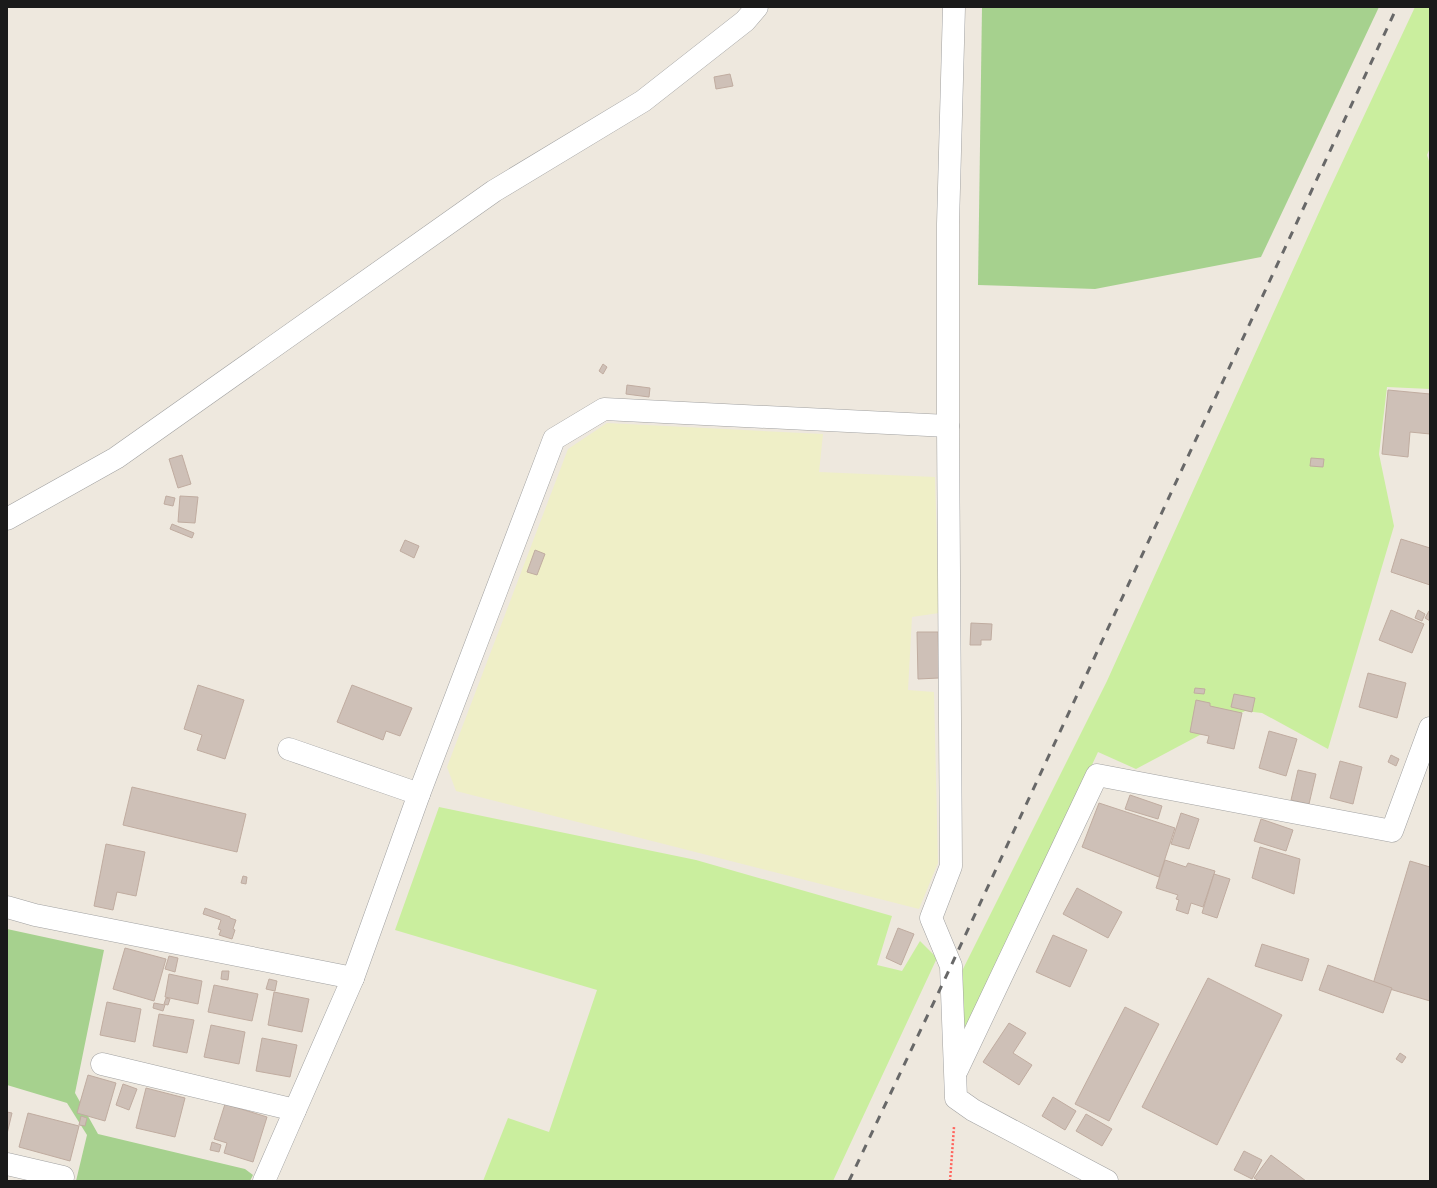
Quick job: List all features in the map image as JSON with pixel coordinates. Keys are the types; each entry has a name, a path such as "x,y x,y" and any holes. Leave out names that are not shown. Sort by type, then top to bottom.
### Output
{"street":[{"path":"7,519 116,458 494,191 643,101 745,21 757,7"},
{"path":"954,7 948,224 951,866 932,918 951,966 956,1098 973,1110 1107,1181"},
{"path":"264,1181 354,978 419,794 554,439 604,409 948,426"},
{"path":"955,1074 1097,775 1392,831 1430,728"},
{"path":"289,749 419,794"},
{"path":"7,907 35,915 354,978"},
{"path":"102,1064 295,1110"},
{"path":"7,1164 63,1177"}],"path":[{"path":"950,1181 956,1098"}],"green space":[{"path":"982,7 1379,7 1261,257 1095,289 978,285"},
{"path":"1415,7 1430,7 1430,148 1427,155 1430,164 1430,389 1387,387 1379,454 1394,526 1328,749 1262,713 1245,711 1136,769 1098,752 963,1040 961,973 1107,681 1325,199"},
{"path":"607,423 823,434 819,472 935,477 939,613 912,617 908,690 934,692 938,863 919,909 456,791 447,767 568,449"},
{"path":"439,807 696,860 892,916 877,965 902,971 920,941 937,958 833,1181 483,1181 508,1118 549,1132 597,990 395,930"},
{"path":"7,929 104,950 75,1093 98,1134 245,1169 253,1175 250,1181 76,1181 87,1135 67,1103 7,1085"}],"building":[{"path":"730,74 733,86 716,89 714,77"},
{"path":"603,364 607,367 603,374 599,371"},
{"path":"627,385 650,388 649,397 626,394"},
{"path":"1388,390 1430,394 1430,434 1410,432 1408,457 1382,454"},
{"path":"182,455 191,484 178,488 169,459"},
{"path":"1311,458 1324,459 1323,467 1310,466"},
{"path":"166,496 175,498 173,506 164,504"},
{"path":"180,496 198,497 195,523 178,522"},
{"path":"172,524 194,533 192,538 170,529"},
{"path":"1401,539 1430,548 1430,585 1391,572"},
{"path":"405,540 419,546 414,558 400,551"},
{"path":"535,550 545,554 537,575 527,572"},
{"path":"1391,610 1424,624 1412,653 1379,640"},
{"path":"1418,610 1425,614 1422,621 1415,618"},
{"path":"1429,611 1430,612 1430,621 1425,618"},
{"path":"971,623 992,624 991,640 981,640 981,645 970,645"},
{"path":"917,632 938,632 939,678 918,679"},
{"path":"1368,673 1406,683 1397,718 1359,707"},
{"path":"198,685 244,700 225,759 197,750 202,735 184,729"},
{"path":"352,685 412,708 400,736 386,731 383,740 337,722"},
{"path":"1195,688 1205,689 1204,694 1194,693"},
{"path":"1234,694 1255,698 1252,712 1231,707"},
{"path":"1196,700 1210,703 1210,706 1242,713 1234,749 1207,743 1209,736 1190,732"},
{"path":"1269,731 1297,739 1286,776 1259,768"},
{"path":"1391,755 1399,759 1396,766 1388,762"},
{"path":"1340,761 1362,767 1353,804 1330,798"},
{"path":"1298,770 1316,774 1309,804 1291,800"},
{"path":"132,787 246,814 237,852 123,825"},
{"path":"1130,795 1162,806 1158,819 1125,809"},
{"path":"1099,803 1175,828 1159,877 1082,847"},
{"path":"1181,813 1199,819 1189,849 1171,844"},
{"path":"1261,819 1293,830 1286,851 1254,841"},
{"path":"106,844 145,852 136,896 117,892 113,910 94,906"},
{"path":"1260,847 1300,859 1294,894 1252,878"},
{"path":"1165,860 1186,867 1188,863 1215,871 1203,907 1191,903 1188,914 1176,910 1179,900 1176,899 1178,895 1156,888"},
{"path":"1410,861 1430,867 1430,1001 1373,984"},
{"path":"1214,874 1230,879 1217,918 1202,913"},
{"path":"243,876 247,877 246,884 241,883"},
{"path":"1077,888 1122,912 1108,938 1063,914"},
{"path":"205,908 236,920 232,939 219,935 221,930 218,929 221,920 203,914"},
{"path":"898,928 914,934 901,965 886,958"},
{"path":"1053,935 1087,950 1070,987 1036,972"},
{"path":"1262,944 1309,959 1302,981 1255,966"},
{"path":"125,948 166,959 154,1001 113,989"},
{"path":"169,956 178,958 175,972 165,969"},
{"path":"1328,965 1392,988 1383,1013 1319,990"},
{"path":"222,971 229,971 228,980 221,979"},
{"path":"169,974 202,981 198,1004 165,997"},
{"path":"1208,978 1282,1015 1217,1145 1142,1107"},
{"path":"269,979 277,981 275,991 266,989"},
{"path":"214,985 258,994 252,1021 208,1012"},
{"path":"274,992 309,999 302,1032 268,1025"},
{"path":"166,998 170,999 168,1005 164,1004"},
{"path":"107,1002 141,1009 135,1042 100,1035"},
{"path":"154,1003 165,1005 163,1011 153,1008"},
{"path":"1125,1007 1159,1024 1109,1121 1075,1104"},
{"path":"159,1014 194,1020 187,1053 153,1046"},
{"path":"1009,1023 1026,1033 1013,1053 1032,1065 1019,1085 983,1062"},
{"path":"211,1025 245,1032 239,1064 204,1057"},
{"path":"262,1038 297,1045 290,1077 256,1071"},
{"path":"1400,1053 1406,1057 1402,1063 1396,1059"},
{"path":"88,1075 116,1083 105,1121 77,1113"},
{"path":"123,1084 137,1089 129,1110 116,1105"},
{"path":"146,1088 185,1098 175,1137 136,1128"},
{"path":"1053,1097 1076,1111 1065,1130 1042,1116"},
{"path":"225,1104 267,1117 253,1162 224,1153 227,1143 214,1139"},
{"path":"7,1112 12,1113 7,1134"},
{"path":"28,1113 79,1126 70,1161 19,1147"},
{"path":"1086,1114 1112,1129 1102,1146 1076,1131"},
{"path":"81,1116 87,1118 85,1126 79,1125"},
{"path":"212,1142 221,1145 219,1152 210,1150"},
{"path":"1244,1151 1262,1160 1252,1179 1234,1170"},
{"path":"1271,1155 1306,1181 1259,1181 1254,1178"}],"railway":[{"path":"849,1181 951,966 1397,7"}]}
